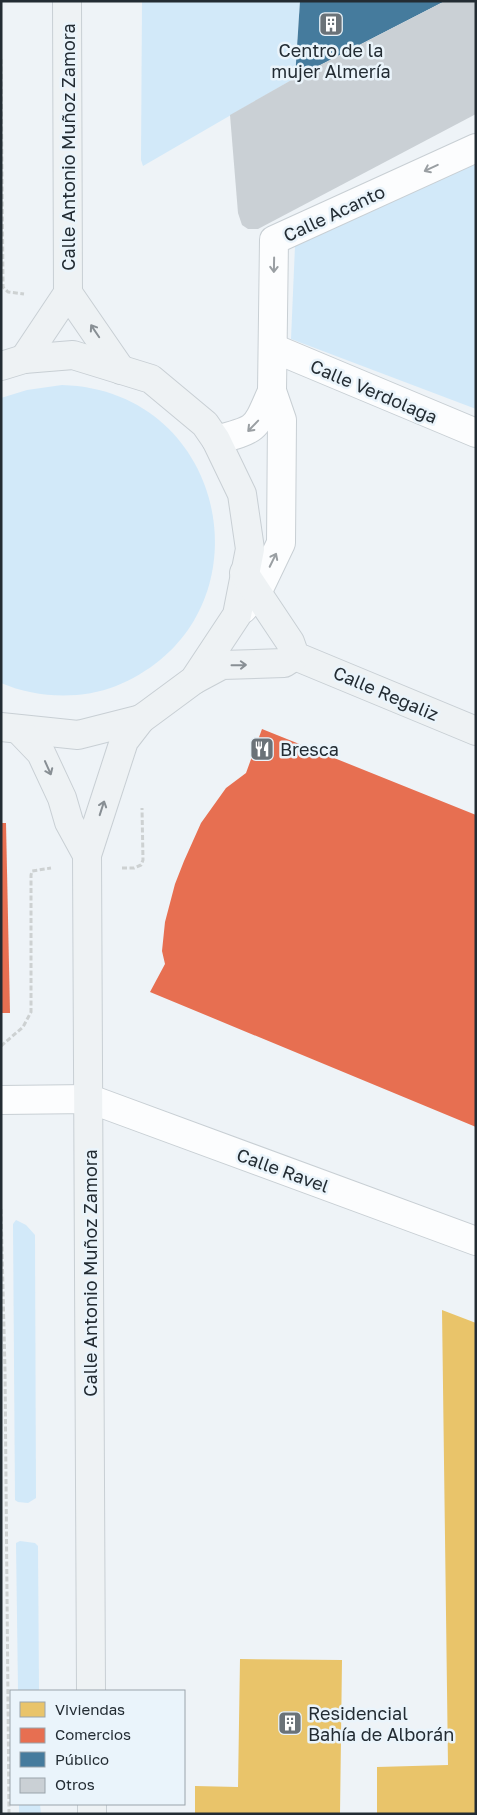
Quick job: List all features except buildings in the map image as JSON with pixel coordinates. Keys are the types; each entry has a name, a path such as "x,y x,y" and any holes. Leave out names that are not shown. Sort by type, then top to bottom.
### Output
{"street":[{"name":"Calle Antonio Muñoz Zamora","path":"66,1 68,293 121,370"},
{"name":"Calle Acanto","path":"194,680 237,615 251,582 281,543 282,420 272,390 274,240 476,148"},
{"name":"Calle Antonio Muñoz Zamora","path":"13,362 68,293"},
{"name":"Calle Verdolaga","path":"273,348 476,433"},
{"path":"10,728 78,735 141,719 194,680 222,665 284,663 295,656 290,642 271,617 251,582 250,549 242,494 216,440 206,424 151,379 73,355 13,362"},
{"name":"Calle Acanto","path":"216,440 249,431 261,417 272,390"},
{"name":"Calle Regaliz","path":"295,656 476,731"},
{"name":"Calle Antonio Muñoz Zamora","path":"91,1690 90,1099 87,855 124,741 141,719"},
{"name":"Calle Antonio Muñoz Zamora","path":"10,728 41,752 62,798 69,822 87,855"},
{"path":"1,1100 90,1099"},
{"name":"Calle Ravel","path":"90,1099 476,1241"}],"path":[{"path":"1,59 3,287 8,292 26,294"},
{"path":"134,868 141,865 143,860 142,805"},
{"path":"1,1046 23,1027 31,1012 30,875 32,871 43,868"},
{"path":"1,1209 6,1370 9,1814"}],"shaded area":[{"path":"142,1 300,1 295,78 143,166 141,160"},
{"path":"476,161 476,409 291,339 295,246"},
{"path":"62,385 120,397 165,425 196,466 212,513 213,564 198,613 166,655 116,686 88,694 73,695 29,692 1,683 1,398 27,390"},
{"path":"16,1220 26,1225 35,1235 36,1498 28,1503 15,1500 13,1224"},
{"path":"20,1541 35,1543 38,1546 39,1690 18,1690 16,1543"},
{"path":"19,1805 40,1805 41,1814 19,1814"}],"place":[{"name":"Centro de la mujer Almería","path":"331,24"},
{"name":"Bresca","path":"262,749"},
{"name":"Residencial Bahía de Alborán","path":"290,1723"}]}
